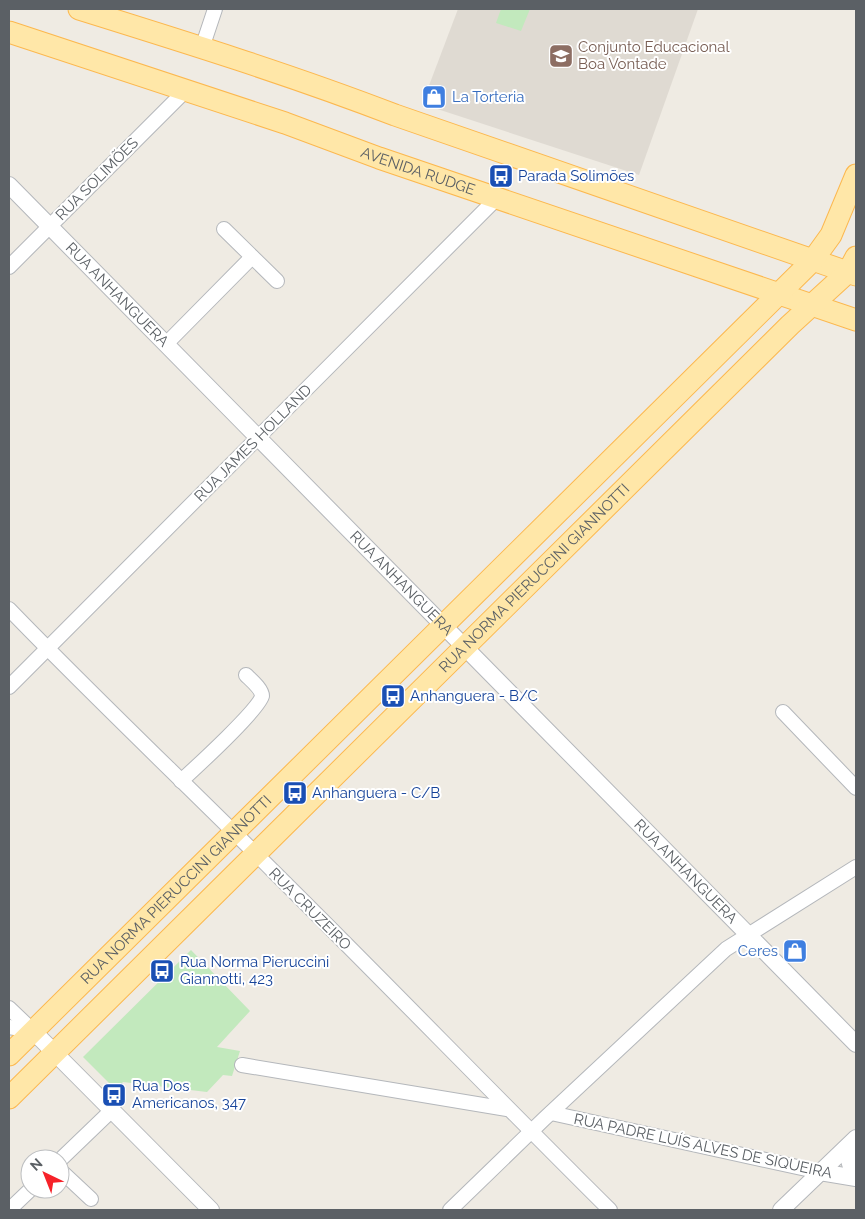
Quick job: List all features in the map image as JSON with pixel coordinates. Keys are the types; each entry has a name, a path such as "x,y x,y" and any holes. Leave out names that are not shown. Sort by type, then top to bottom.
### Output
{"main road":[{"path":"79,9 348,97 813,260 854,268"},
{"name":"AVENIDA RUDGE","path":"9,32 286,123 497,198 856,320"},
{"name":"RUA NORMA PIERUCCINI GIANNOTTI","path":"9,1055 813,260 830,234 848,197 856,175"},
{"name":"RUA NORMA PIERUCCINI GIANNOTTI","path":"9,1098 812,304 854,268"}],"street":[{"path":"202,48 216,9"},
{"name":"RUA SOLIMÕES","path":"9,267 185,91"},
{"name":"RUA ANHANGUERA","path":"9,186 856,1044"},
{"name":"RUA JAMES HOLLAND","path":"9,687 497,198"},
{"path":"224,229 277,282"},
{"path":"166,344 252,257"},
{"name":"RUA CRUZEIRO","path":"9,609 610,1210"},
{"path":"181,781 261,700 261,691 246,675"},
{"path":"784,712 856,788"},
{"path":"450,1210 710,962 749,934 856,867"},
{"path":"9,1008 211,1210"},
{"path":"9,1027 32,1031"},
{"path":"242,1065 507,1109"},
{"path":"70,1150 112,1110"},
{"name":"RUA PADRE LUÍS ALVES DE SIQUEIRA","path":"550,1113 820,1172 856,1178"},
{"path":"781,1210 856,1138"},
{"path":"856,1138 848,1157 851,1167 856,1172"},
{"path":"70,1179 91,1199"},
{"path":"9,1210 21,1199"}],"shaded area":[{"name":"Conjunto Educacional Boa Vontade","path":"458,9 698,9 639,175 422,104"}],"green space":[{"path":"501,9 530,9 521,31 496,23"},
{"path":"191,950 250,1011 217,1047 240,1051 232,1076 223,1075 207,1092 123,1082 116,1090 83,1057"}],"place":[{"name":"Conjunto Educacional Boa Vontade","path":"561,56"},
{"name":"La Torteria","path":"434,97"},
{"name":"Parada Solimões","path":"501,176"},
{"name":"Anhanguera - B/C","path":"393,696"},
{"name":"Anhanguera - C/B","path":"295,793"},
{"name":"Ceres","path":"795,951"},
{"name":"Rua Norma Pieruccini Giannotti, 423","path":"162,971"},
{"name":"Rua Dos Americanos, 347","path":"114,1095"}]}
